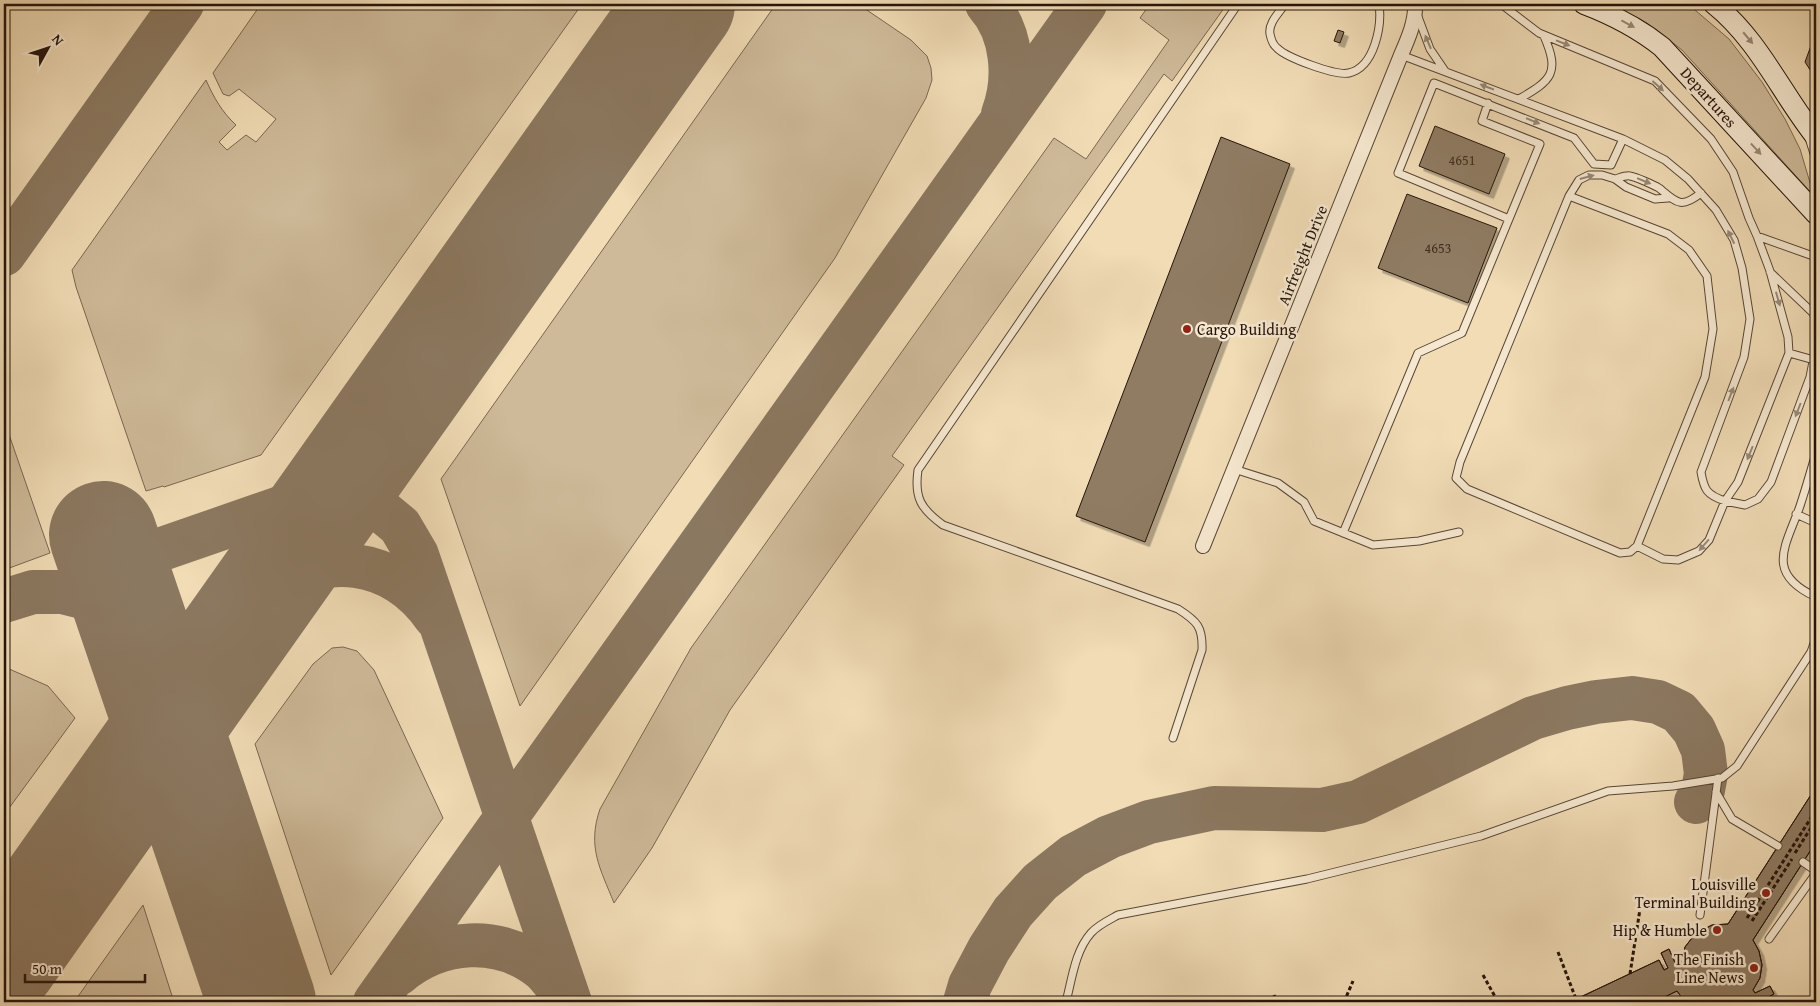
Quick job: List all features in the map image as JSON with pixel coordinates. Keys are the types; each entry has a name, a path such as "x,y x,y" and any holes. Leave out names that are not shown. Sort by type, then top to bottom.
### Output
{"main road":[{"name":"Departures","path":"1584,4 1640,30 1662,47 1816,214"},
{"path":"1714,4 1751,40 1816,137"}],"street":[{"name":"Airfreight Drive","path":"1204,546 1402,55 1410,32 1415,7"}],"lane":[{"path":"1173,738 1202,650 1202,636 1198,625 1194,621 1178,609 943,526 928,514 919,500 916,486 918,470 1238,4"},
{"path":"1285,4 1271,24 1270,33 1273,43 1278,49 1288,55 1340,74 1350,73 1358,69 1374,49 1380,13 1379,4"},
{"path":"1501,4 1544,36 1655,81 1711,140 1733,172 1770,271 1788,337 1789,353 1738,482 1725,501 1709,540 1699,552 1678,560 1663,559 1637,546"},
{"path":"1415,7 1430,49 1446,72"},
{"path":"1520,100 1544,83 1550,73 1553,62 1544,36"},
{"path":"1402,55 1623,139 1665,160 1688,179 1716,210 1734,240 1742,268 1750,319 1744,357 1701,472 1703,486 1712,497 1745,505 1758,499 1771,482 1810,377 1816,346"},
{"path":"1509,219 1398,173 1434,83 1574,138 1594,164 1611,165 1623,139"},
{"path":"1343,533 1418,353 1462,332 1540,144 1482,121 1488,103"},
{"path":"1804,121 1816,160"},
{"path":"1569,196 1668,234 1689,250 1707,276 1713,329 1705,376 1637,546 1630,552 1620,553 1467,489 1456,478 1460,462 1569,196 1578,180 1589,175 1602,176 1615,179 1626,187 1655,199 1668,198"},
{"path":"1615,179 1630,176 1657,187 1668,198 1679,203 1690,201 1701,193"},
{"path":"1757,236 1813,256"},
{"path":"1770,271 1813,313 1816,319"},
{"path":"1789,353 1814,360"},
{"path":"1816,453 1783,549 1784,566 1791,581 1805,592 1816,596"},
{"path":"1234,469 1278,483 1304,502 1314,521 1373,545 1419,541 1459,532"},
{"path":"1796,514 1816,523"},
{"path":"1066,1002 1077,956 1092,932 1118,915 1307,879 1481,836 1608,791 1673,786 1722,778 1737,766 1810,652 1816,638"},
{"path":"1700,915 1718,778"},
{"path":"1716,792 1732,819 1778,846"},
{"path":"1769,939 1816,872 1803,862"}],"path":[{"path":"1747,918 1816,810"},
{"path":"1752,922 1816,820"},
{"path":"1630,974 1640,909"},
{"path":"1558,952 1576,999"},
{"path":"1483,975 1498,1002"},
{"path":"1344,1002 1353,981"},
{"path":"1809,1002 1816,994"},
{"path":"1274,995 1276,1002"}],"shaded area":[{"path":"261,4 582,4 261,455 164,487 146,491 76,287 72,270 206,80 219,104 236,125 219,142 227,150 246,135 256,142 276,119 239,89 229,96 223,94 213,73"},
{"path":"776,4 858,4 911,40 927,56 932,80 926,98 835,258 520,706 441,479"},
{"path":"1150,4 1193,4 1194,8 1197,4 1227,4 1172,81 1164,74 892,456 904,465 730,710 652,848 614,903 600,868 595,846 596,823 600,809 691,648 1054,138 1086,159 1169,40 1140,18"},
{"path":"1610,4 1688,4 1729,39 1762,82 1785,119 1800,149 1814,196 1682,50 1647,23"},
{"path":"4,420 50,553 4,570"},
{"path":"343,647 357,651 374,670 443,818 331,975 255,744 313,664 332,648"},
{"path":"7,668 48,686 75,718 4,815 4,669"},
{"path":"143,905 174,1002 74,1002"}],"building":[{"path":"1338,30 1344,32 1340,43 1334,41"},
{"path":"1816,32 1816,79 1805,62"},
{"path":"1435,126 1505,154 1489,194 1419,166"},
{"name":"Cargo Building","path":"1221,137 1290,164 1145,542 1076,516"},
{"path":"1407,194 1497,228 1468,303 1378,268"},
{"name":"Louisville Terminal Building","path":"1816,787 1816,842 1753,940 1759,951 1762,965 1760,978 1753,990 1755,993 1770,986 1774,994 1759,1002 1685,1002 1677,991 1654,1002 1570,1002 1659,960 1664,970 1668,968 1661,953 1669,949 1676,965 1682,962 1685,947 1695,934 1712,925 1728,924"},
{"name":"Louisville Terminal Building","path":"1816,787 1816,842 1753,940 1759,951 1762,965 1760,978 1753,990 1755,993 1770,986 1774,994 1759,1002 1685,1002 1677,991 1654,1002 1570,1002 1659,960 1664,970 1668,968 1661,953 1669,949 1676,965 1682,962 1685,947 1695,934 1712,925 1728,924"}],"taxiway":[{"path":"4,254 182,4"},
{"path":"638,64 682,4"},
{"path":"987,4 1002,28 1010,57 1010,86 1003,114"},
{"path":"375,1002 1085,4"},
{"path":"113,566 306,499 334,494 356,498 377,507 400,526 417,555 570,1002"},
{"path":"194,696 266,596 287,580 310,570 333,566 356,566 378,572 399,582 418,597 435,617"},
{"path":"4,601 33,592 62,592 86,598 110,613 128,632 185,793"},
{"path":"965,1002 970,985 989,949 1013,912 1040,882 1073,856 1109,837 1149,822 1214,808 1322,810 1358,802 1533,718 1596,702 1632,698 1658,702 1679,712 1694,730 1703,750 1706,774 1703,790 1696,802"},
{"path":"398,974 414,962 451,948 470,945 489,946 526,958 543,970 565,997"}],"runway":[{"path":"4,960 681,4"},
{"path":"103,535 262,1002"}],"place":[{"name":"Cargo Building","path":"1187,329"},
{"name":"Louisville Terminal Building","path":"1766,893"},
{"name":"Hip & Humble","path":"1717,930"},
{"name":"The Finish Line News","path":"1754,968"}]}
